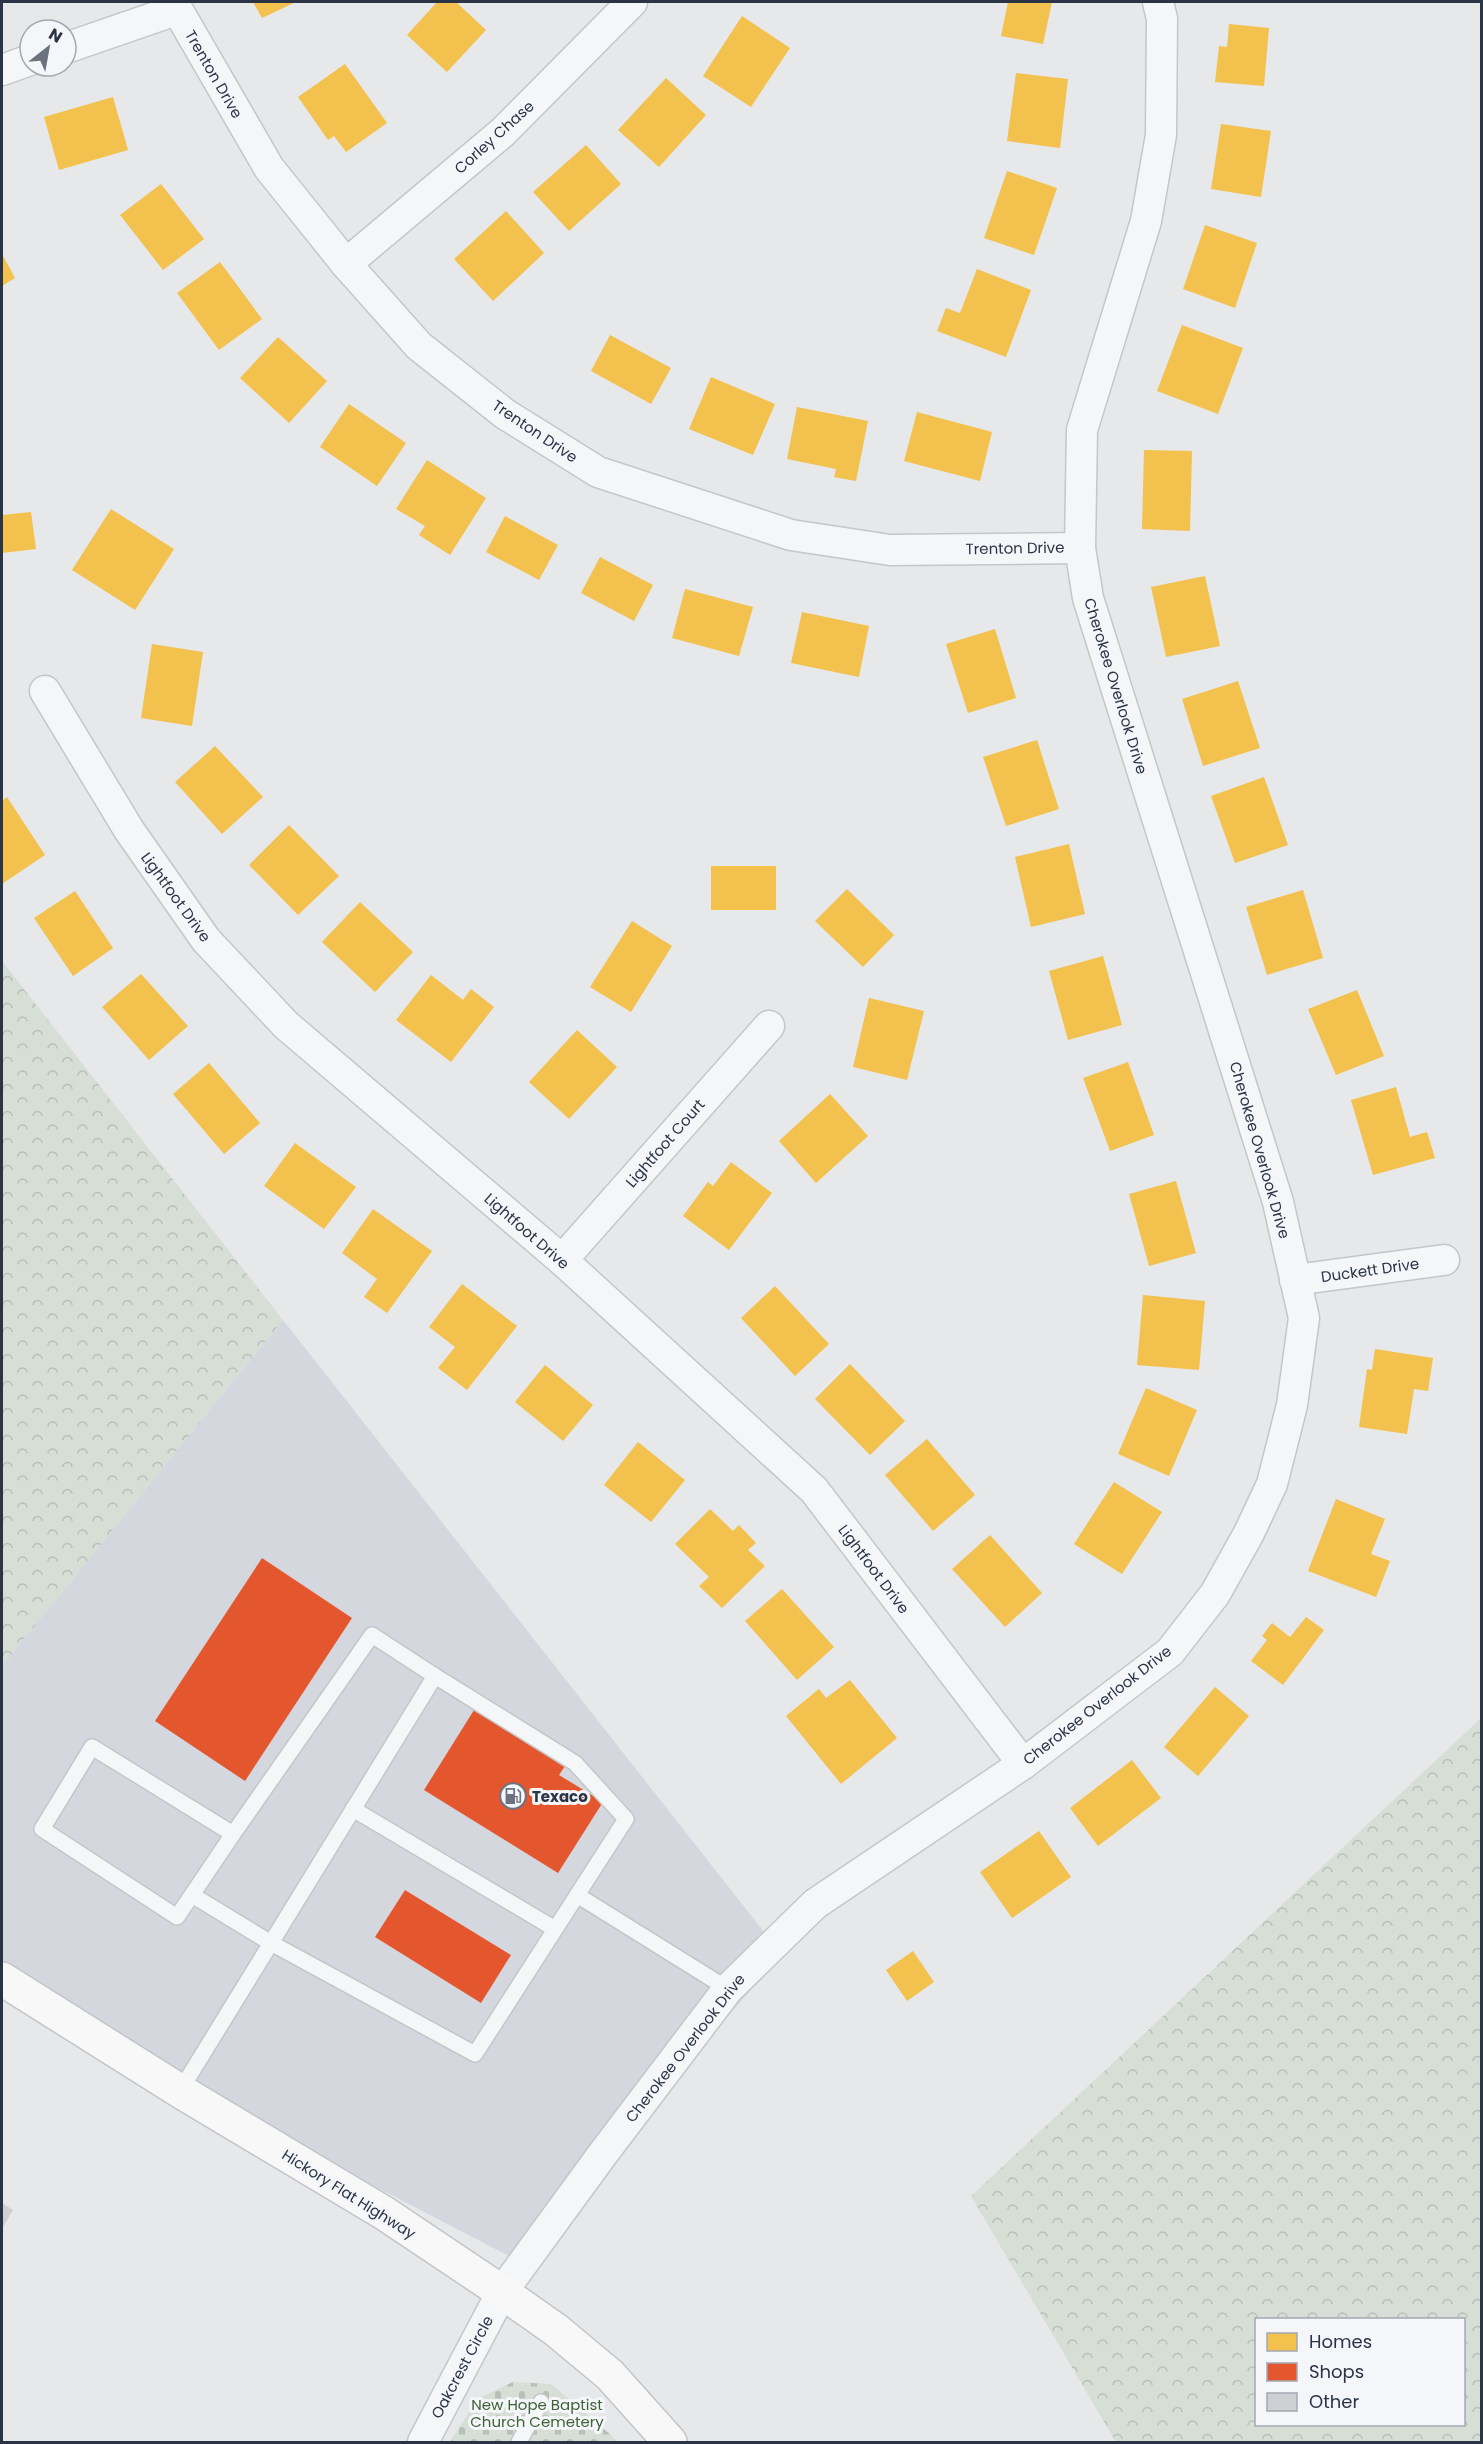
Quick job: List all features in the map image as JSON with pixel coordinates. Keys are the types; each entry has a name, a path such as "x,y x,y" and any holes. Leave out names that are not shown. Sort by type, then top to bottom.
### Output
{"main road":[{"name":"Hickory Flat Highway","path":"2,1979 180,2091 384,2213 502,2292 556,2330 610,2375 670,2442"}],"street":[{"name":"Corley Chase","path":"346,264 503,132 632,2"},
{"name":"Cherokee Overlook Drive","path":"502,2292 602,2155 729,1989 815,1904 1023,1764 1170,1652 1215,1594 1249,1533 1272,1484 1292,1405 1304,1318 1278,1202 1088,598 1080,548 1082,430 1146,221 1161,135 1162,19 1158,2"},
{"name":"Trenton Drive","path":"175,5 269,168 346,264 419,346 506,414 598,472 791,535 890,550 1080,548"},
{"path":"78,43 175,5"},
{"path":"2,70 18,64"},
{"name":"Lightfoot Drive","path":"45,691 129,830 206,940 286,1025 562,1260 814,1490 1023,1764"},
{"name":"Lightfoot Court","path":"562,1260 769,1026"},
{"name":"Duckett Drive","path":"1295,1280 1444,1260"},
{"name":"Oakcrest Circle","path":"423,2442 502,2292"}],"lane":[{"path":"192,1895 271,1943 475,2054 626,1820 574,1763 372,1635 233,1834 177,1917 42,1829 92,1747 233,1834"},
{"path":"180,2091 435,1676"},
{"path":"353,1809 555,1929"},
{"path":"577,1895 729,1989"},
{"path":"519,2442 541,2402"}],"shaded area":[{"path":"283,1320 782,1955 513,2258 50,2018 2,1984 2,1666"}],"green space":[{"path":"2,961 283,1320 2,1666"},
{"path":"1481,1718 1481,2442 1116,2442 971,2196"},
{"name":"New Hope Baptist Church Cemetery","path":"513,2382 551,2384 617,2442 450,2442 477,2399"}],"building: Homes":[{"path":"253,2 296,2 262,18"},
{"path":"437,2 456,2 486,30 447,72 407,35"},
{"path":"1008,2 1052,2 1043,44 1001,36"},
{"path":"742,16 790,48 751,107 703,76"},
{"path":"1229,24 1269,28 1264,86 1215,82 1219,46 1227,47"},
{"path":"345,64 387,123 346,152 334,136 328,140 298,97"},
{"path":"1016,73 1068,79 1060,148 1007,141"},
{"path":"666,78 706,115 659,167 618,130"},
{"path":"113,97 128,150 59,170 44,117"},
{"path":"1221,124 1271,131 1261,197 1211,189"},
{"path":"586,145 621,184 569,231 533,192"},
{"path":"1007,171 1057,188 1034,255 984,238"},
{"path":"161,184 204,239 163,270 120,215"},
{"path":"506,211 544,253 493,301 454,259"},
{"path":"1205,225 1257,243 1235,308 1183,289"},
{"path":"2,254 15,278 2,286"},
{"path":"220,262 262,319 219,350 177,293"},
{"path":"977,269 1031,290 1006,357 937,331 946,308 960,313"},
{"path":"1182,325 1243,348 1218,414 1157,391"},
{"path":"610,335 671,368 651,404 591,371"},
{"path":"278,337 327,381 289,423 240,378"},
{"path":"711,377 775,404 753,455 689,429"},
{"path":"349,404 406,443 377,486 320,447"},
{"path":"797,407 868,421 856,481 834,477 836,469 787,459"},
{"path":"917,412 992,432 980,481 904,461"},
{"path":"1144,450 1192,451 1190,531 1142,529"},
{"path":"427,460 486,498 450,555 419,535 425,526 396,509"},
{"path":"111,509 174,549 135,610 72,570"},
{"path":"31,512 36,549 2,553 2,515"},
{"path":"505,516 558,545 539,580 486,552"},
{"path":"600,557 653,585 634,621 581,593"},
{"path":"1205,576 1220,646 1166,657 1151,587"},
{"path":"685,589 753,607 739,656 672,638"},
{"path":"802,612 869,626 859,677 791,663"},
{"path":"995,629 1016,698 968,713 946,644"},
{"path":"152,644 203,652 192,726 141,718"},
{"path":"1238,681 1260,748 1203,766 1182,699"},
{"path":"1037,740 1059,809 1006,826 983,757"},
{"path":"215,746 263,797 222,834 175,782"},
{"path":"1264,777 1288,845 1235,863 1211,796"},
{"path":"7,797 45,855 2,884 2,801"},
{"path":"289,825 339,876 298,915 249,865"},
{"path":"1069,844 1085,914 1031,927 1015,857"},
{"path":"711,866 776,866 776,910 711,910"},
{"path":"847,889 894,935 863,967 815,921"},
{"path":"1303,890 1323,958 1267,975 1246,907"},
{"path":"75,891 113,948 73,976 34,918"},
{"path":"360,902 413,952 375,992 322,942"},
{"path":"632,921 672,946 631,1012 590,987"},
{"path":"1103,956 1122,1025 1068,1040 1049,971"},
{"path":"141,974 188,1026 149,1060 102,1007"},
{"path":"431,975 463,1000 471,989 494,1007 451,1062 396,1020"},
{"path":"1357,990 1384,1056 1336,1075 1308,1009"},
{"path":"869,998 924,1011 907,1080 853,1067"},
{"path":"577,1030 617,1067 569,1119 529,1082"},
{"path":"1128,1062 1154,1135 1110,1151 1083,1078"},
{"path":"209,1063 260,1123 224,1154 173,1094"},
{"path":"1396,1087 1410,1137 1427,1132 1435,1158 1373,1175 1351,1100"},
{"path":"830,1094 868,1136 816,1183 779,1141"},
{"path":"295,1143 356,1187 324,1229 264,1186"},
{"path":"731,1162 772,1193 729,1250 683,1216 708,1182 713,1186"},
{"path":"1176,1181 1196,1253 1149,1266 1129,1194"},
{"path":"373,1209 432,1251 387,1313 364,1297 377,1279 342,1253"},
{"path":"462,1284 517,1326 467,1390 438,1368 455,1347 429,1327"},
{"path":"775,1286 829,1344 795,1376 741,1318"},
{"path":"1143,1295 1205,1301 1199,1370 1137,1365"},
{"path":"1375,1349 1433,1358 1428,1391 1414,1389 1407,1434 1359,1427 1367,1369 1372,1370"},
{"path":"850,1364 905,1421 870,1455 815,1399"},
{"path":"545,1365 593,1405 563,1441 515,1402"},
{"path":"1146,1388 1197,1410 1169,1476 1118,1454"},
{"path":"927,1439 975,1495 933,1531 885,1475"},
{"path":"638,1442 685,1480 651,1522 604,1485"},
{"path":"1114,1482 1162,1512 1122,1574 1074,1544"},
{"path":"1336,1499 1385,1519 1371,1554 1390,1561 1376,1597 1308,1571"},
{"path":"710,1509 733,1531 739,1525 756,1543 748,1550 765,1566 722,1608 699,1586 709,1577 675,1544"},
{"path":"990,1535 1042,1593 1005,1627 952,1569"},
{"path":"782,1589 834,1647 797,1680 745,1621"},
{"path":"1306,1617 1324,1630 1283,1685 1251,1661 1267,1640 1262,1636 1272,1623 1290,1637"},
{"path":"850,1680 897,1738 841,1784 786,1716 819,1689 826,1698"},
{"path":"1215,1687 1249,1716 1198,1776 1164,1747"},
{"path":"1132,1760 1161,1798 1098,1846 1070,1808"},
{"path":"1039,1831 1071,1877 1012,1918 980,1872"},
{"path":"913,1951 934,1982 907,2001 886,1970"}],"building: Shops":[{"path":"262,1558 352,1618 245,1781 155,1721"},
{"name":"Texaco","path":"474,1710 565,1766 559,1775 603,1802 558,1873 424,1790"},
{"path":"405,1890 511,1955 481,2003 375,1937"}],"building: Other":[{"path":"2,2203 13,2210 2,2229"}],"place":[{"name":"Texaco","path":"513,1796"}]}
